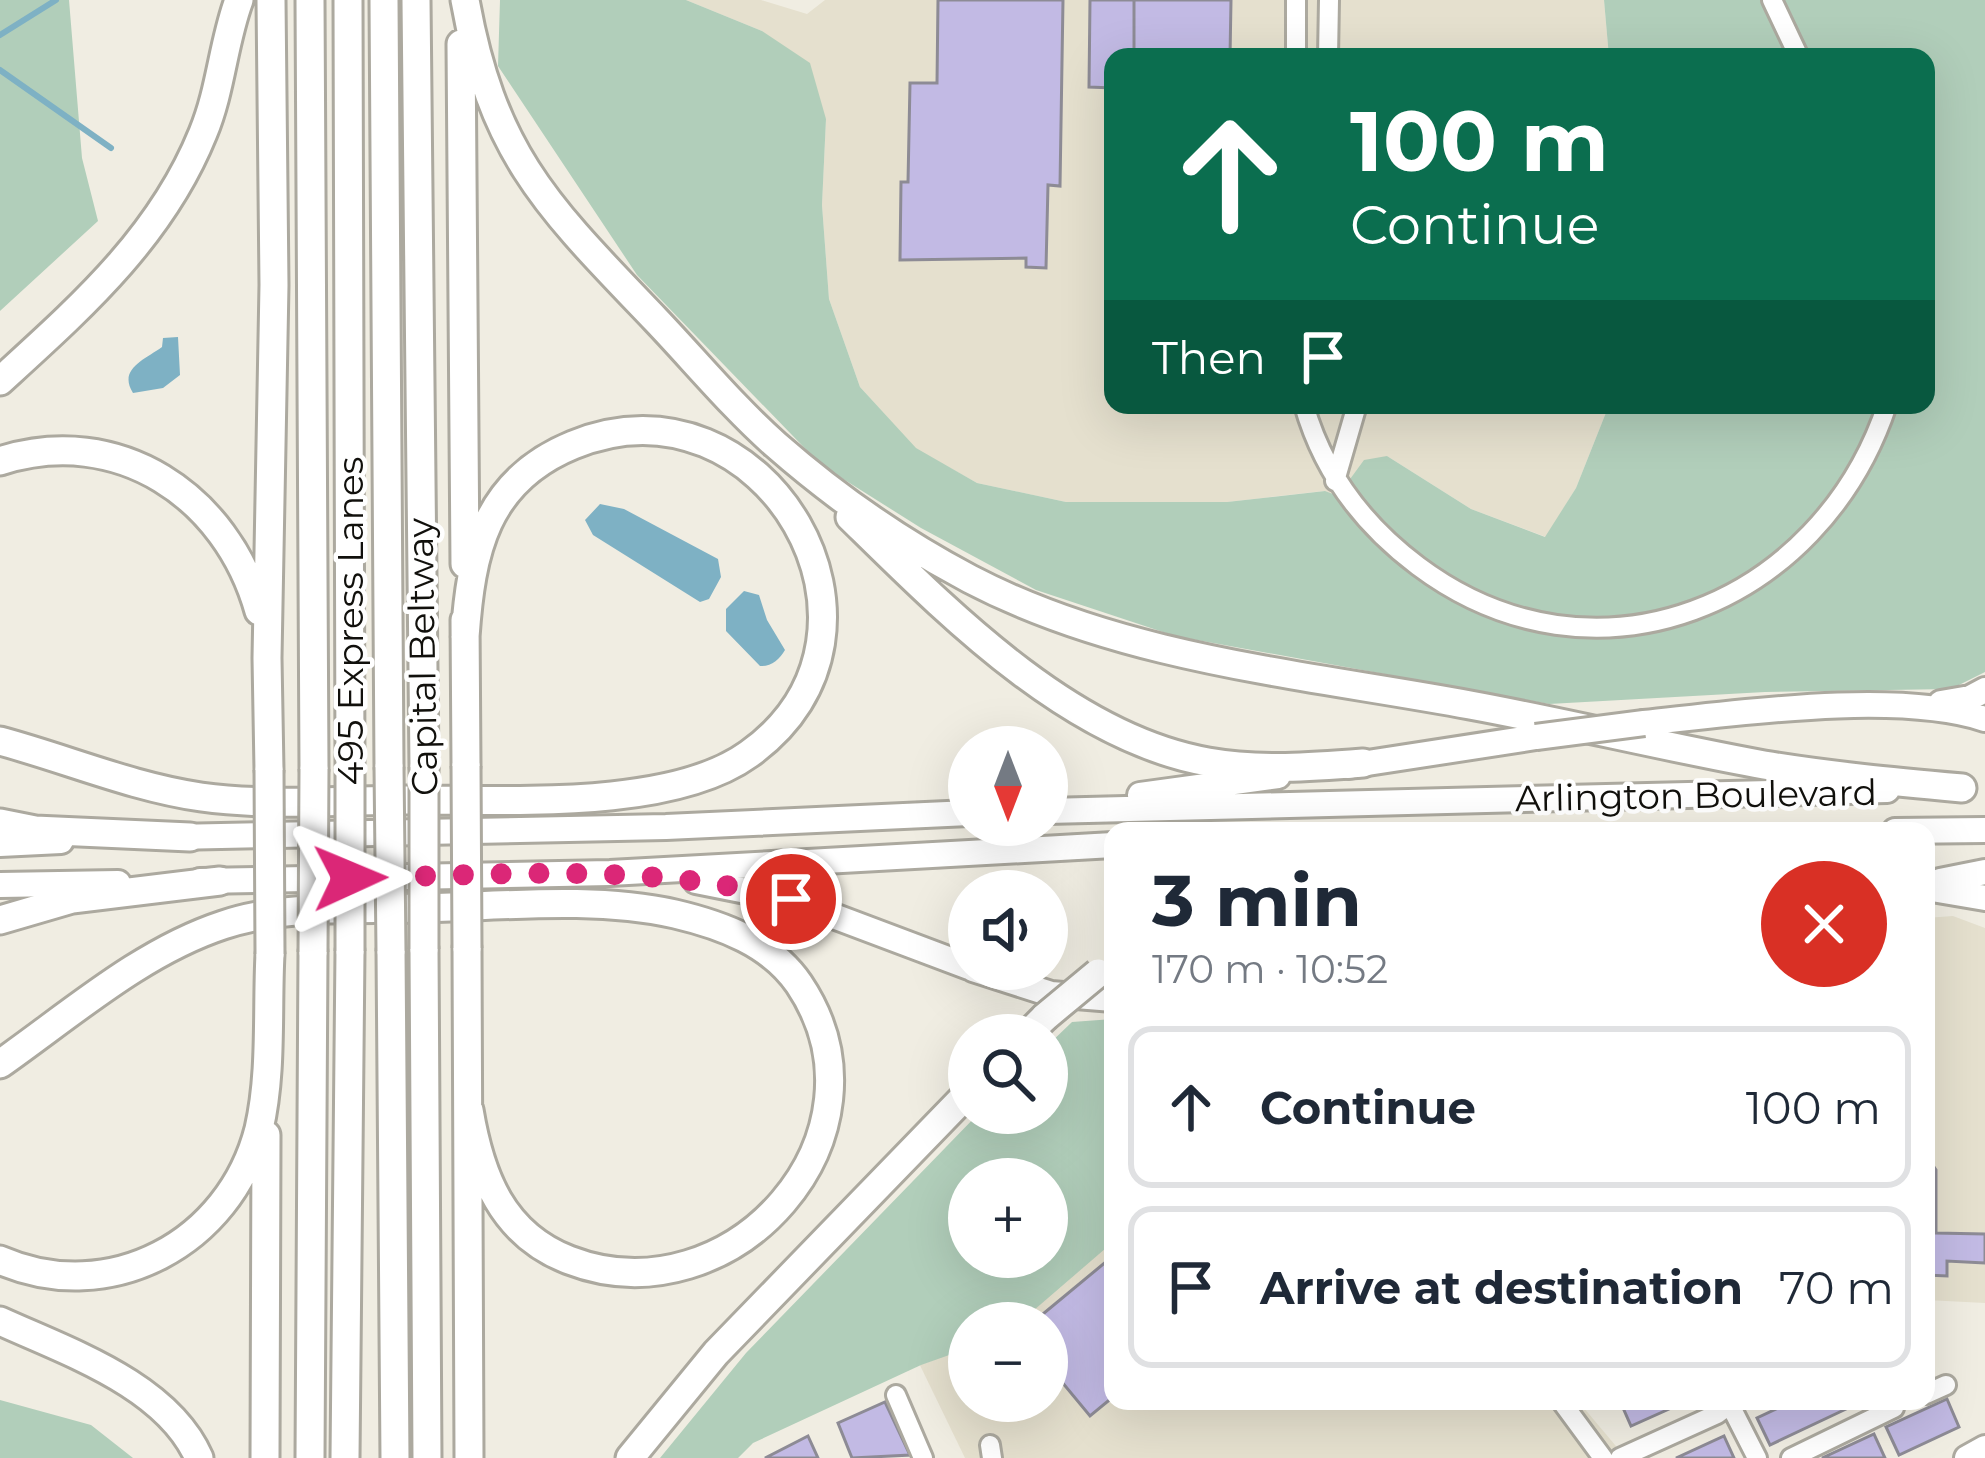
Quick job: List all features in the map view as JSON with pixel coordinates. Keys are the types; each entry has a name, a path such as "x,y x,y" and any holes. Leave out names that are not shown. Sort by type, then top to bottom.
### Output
{"highway":[{"path":"0,381 137,247 164,210 203,133 239,0"},
{"path":"0,1260 74,1277 103,1275 157,1260 197,1231 228,1197 253,1150 265,1097 274,285 271,0"},
{"path":"310,0 314,769 310,1458"},
{"name":"495 Express Lanes","path":"345,1458 350,951 347,0"},
{"name":"495 Express Lanes","path":"384,0 395,1458"},
{"name":"Capital Beltway","path":"416,0 428,1458"},
{"path":"462,0 489,102 528,178 578,238 774,443 952,612 1043,687 1136,741 1207,762 1286,768 1363,764"},
{"path":"462,0 470,1458"},
{"path":"0,369 57,329"},
{"path":"0,741 136,783 232,800 502,799 646,791 719,771 747,755 791,711 820,637 820,588 809,547 790,508 756,473 696,441 668,434 618,433 558,451 535,466 498,503 484,527 472,565 465,638"},
{"path":"774,443 872,517 966,577 1058,618 1126,639 1767,765 1974,788"},
{"path":"0,461 26,453 79,451 129,463 189,496 224,532 240,558 260,615 267,658"},
{"path":"0,823 35,830 190,837"},
{"path":"0,920 72,899 220,880"},
{"path":"0,1064 166,950 227,923 282,912 516,906 638,908 693,919 745,937 797,981 821,1030 828,1058 826,1115 808,1165 793,1190 751,1234 679,1268 609,1271 551,1253 530,1239 504,1211 484,1177 470,1110"},
{"path":"1050,1014 1104,969"},
{"path":"266,1458 267,1011"},
{"path":"630,1458 716,1353 948,1114"},
{"path":"0,1321 131,1387 170,1415 199,1458"}],"main road":[{"path":"1068,805 1536,736 1774,711 1903,707 1970,698 1985,690"},
{"path":"1903,707 1956,711 1985,719"},
{"name":"Arlington Boulevard","path":"1068,808 1974,788"},
{"path":"0,844 948,814"},
{"name":"Arlington Boulevard","path":"1935,831 1985,830"},
{"path":"0,885 610,873 1104,846"},
{"path":"1935,883 1985,872"},
{"path":"610,873 710,882 791,899 948,959"},
{"path":"1935,887 1985,898"},
{"path":"1039,990 1104,998"},
{"path":"1967,1458 1985,1448"}],"street":[{"path":"1296,0 1296,48"},
{"path":"1328,48 1329,0"},
{"path":"1772,0 1794,48"},
{"path":"1308,414 1336,481 1399,551 1455,592 1485,606 1561,624 1646,622 1726,597 1803,544 1823,524 1860,471 1883,414"},
{"path":"1336,481 1355,414"},
{"path":"1935,1390 1946,1385"},
{"path":"896,1395 923,1458"},
{"path":"1574,1410 1603,1458"},
{"path":"1620,1458 1721,1410"},
{"path":"1733,1410 1757,1458"},
{"path":"1791,1458 1884,1410"}],"shaded area":[{"path":"686,0 761,0 807,14 825,0 1604,0 1608,48 1104,48 1104,414 1605,414 1576,488 1546,537 1471,509 1387,456 1332,494 1227,502 1066,502 977,483 916,449 860,387 829,299 822,205 826,119 762,31"},
{"path":"1953,916 1985,928 1985,1303 1935,1300 1935,917"},
{"path":"1104,1099 1104,1410 1586,1410 1626,1458 965,1458 881,1285 948,1264 948,1278 1068,1278 1068,1158 1062,1158"}],"green space":[{"path":"0,0 69,0 82,158 98,221 0,311"},
{"path":"500,0 686,0 762,31 810,63 826,119 822,205 829,299 860,387 916,448 977,483 1066,502 1227,502 1333,494 1364,460 1387,456 1471,509 1545,537 1576,488 1605,414 1935,414 1935,48 1608,48 1604,0 1985,0 1985,672 1951,689 1765,692 1549,704 1175,636 1036,590 921,528 821,465 637,275 498,66"},
{"path":"1104,1020 1104,1250 1043,1302 948,1302 948,1355 753,1443 738,1458 660,1458 746,1353 959,1134 1068,1134 1068,1026"},
{"path":"0,1400 91,1425 133,1458 0,1458"}],"water":[{"path":"178,337 180,375 163,388 133,393 129,378 135,366 162,347 163,338"},
{"path":"600,504 624,509 718,559 721,577 709,599 700,602 593,535 585,520"},
{"path":"744,591 759,595 785,650 768,665 760,666 726,631 726,609"}],"building":[{"path":"938,0 1063,0 1060,186 1048,185 1046,268 1026,267 1026,258 900,260 910,83 937,83"},
{"path":"1090,0 1134,0 1134,48 1104,48 1104,88 1089,87"},
{"path":"1134,0 1231,0 1230,48 1134,48"},
{"path":"1935,1168 1936,1233 1985,1234 1985,1263 1947,1261 1947,1276 1935,1275"},
{"path":"1104,1263 1104,1404 1090,1416 1068,1389 1068,1302 1057,1302"},
{"path":"1947,1399 1959,1427 1899,1455 1886,1427 1923,1410 1935,1410 1935,1405"},
{"path":"885,1402 910,1455 852,1458 838,1423"},
{"path":"1624,1410 1667,1410 1631,1426"},
{"path":"1774,1410 1844,1410 1770,1445 1757,1418"},
{"path":"1874,1434 1885,1458 1822,1458"},
{"path":"808,1436 818,1458 765,1458"},
{"path":"1724,1436 1734,1458 1676,1458"}],"waterway":[{"path":"0,35 56,0"},
{"path":"0,70 111,148"}],"route":[{"path":"350,878 610,873 710,882 791,899"}]}
